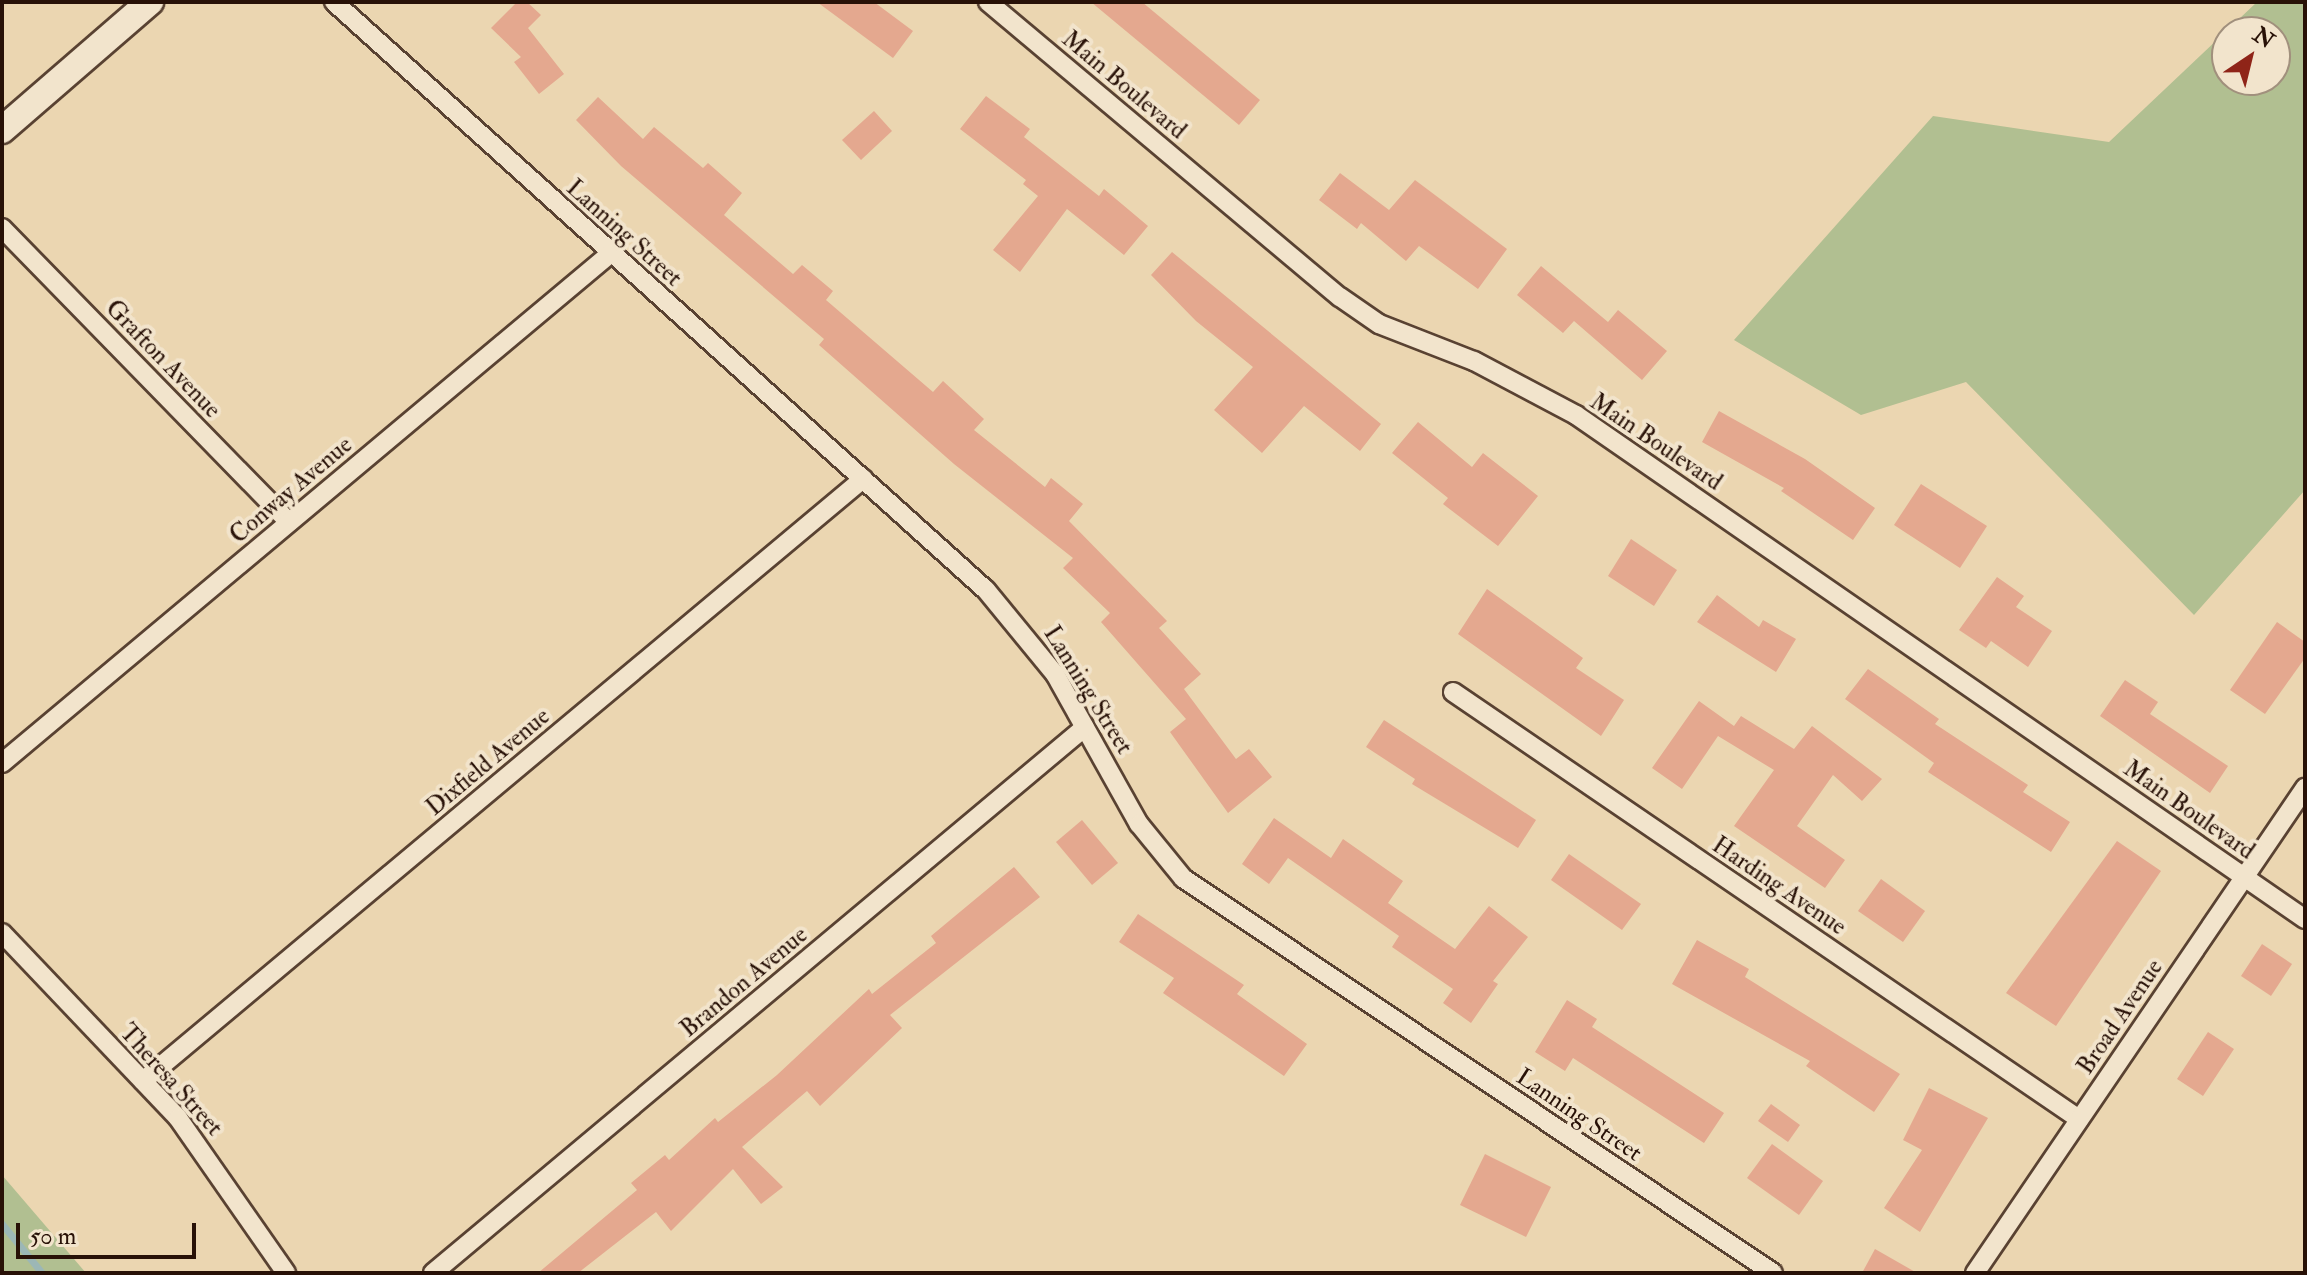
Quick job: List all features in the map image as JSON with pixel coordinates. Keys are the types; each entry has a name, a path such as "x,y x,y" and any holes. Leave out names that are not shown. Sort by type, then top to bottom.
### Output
{"street":[{"path":"2,130 150,2"},
{"name":"Lanning Street","path":"334,2 986,590 1023,630 1085,727 1139,824 1183,878 1773,1273"},
{"name":"Main Boulevard","path":"988,2 1340,297 1379,324 1474,361 1576,415 2305,919"},
{"name":"Grafton Avenue","path":"2,228 289,522"},
{"name":"Conway Avenue","path":"2,763 610,254"},
{"name":"Dixfield Avenue","path":"143,1081 863,479"},
{"name":"Harding Avenue","path":"1453,692 2079,1119"},
{"name":"Brandon Avenue","path":"433,1273 1085,727"},
{"name":"Broad Avenue","path":"1975,1273 2305,788"},
{"name":"Theresa Street","path":"2,933 143,1081 215,1167 286,1273"}],"green space":[{"path":"2257,2 2305,2 2305,490 2194,615 1966,382 1861,415 1734,340 1933,116 2109,142 2211,46 2211,96 2291,96 2291,16 2242,16"},
{"path":"2,1175 86,1273 2,1273"}],"building":[{"path":"517,2 527,2 541,15 528,28 564,74 539,94 514,62 521,57 491,28"},
{"path":"817,2 874,2 913,31 893,58"},
{"path":"1091,2 1142,2 1260,100 1239,125"},
{"path":"986,96 1030,129 1024,137 1099,196 1104,189 1148,226 1124,255 1067,209 1020,272 993,250 1038,196 1023,184 1026,180 960,129"},
{"path":"598,97 643,139 654,127 703,168 708,163 742,193 724,215 793,274 802,265 833,291 826,300 933,392 943,381 984,419 974,430 1045,487 1051,478 1083,504 1069,521 1167,621 1159,628 1201,674 1184,689 1236,759 1249,749 1272,777 1228,813 1170,732 1186,719 1101,622 1110,613 1063,568 1073,558 954,464 819,345 824,339 621,166 576,120"},
{"path":"874,111 892,131 861,160 842,140"},
{"path":"1340,173 1389,210 1415,180 1507,249 1478,289 1419,246 1406,261 1361,223 1357,229 1319,200"},
{"path":"1172,252 1381,424 1360,451 1304,406 1262,453 1214,410 1253,367 1196,321 1151,275"},
{"path":"1541,266 1608,322 1618,310 1667,351 1642,380 1574,321 1563,333 1517,295"},
{"path":"1719,411 1805,459 1875,508 1853,540 1781,491 1784,488 1702,442"},
{"path":"1418,422 1472,467 1483,453 1538,496 1498,546 1443,504 1448,498 1392,453"},
{"path":"1921,484 1987,526 1960,568 1894,525"},
{"path":"1631,539 1677,570 1654,606 1608,576"},
{"path":"1997,577 2024,596 2016,607 2052,631 2028,667 1991,641 1986,648 1959,630"},
{"path":"1487,589 1583,658 1576,668 1624,700 1601,736 1458,634"},
{"path":"1717,595 1759,627 1763,620 1796,639 1776,672 1697,622"},
{"path":"2277,622 2305,642 2305,658 2265,714 2230,690"},
{"path":"1868,669 1939,719 1935,724 2028,785 2023,792 2070,822 2051,852 1928,772 1934,763 1845,699"},
{"path":"2125,680 2158,702 2150,714 2228,766 2210,793 2100,716"},
{"path":"1699,701 1734,726 1741,716 1794,749 1812,726 1882,779 1862,801 1833,775 1797,826 1845,860 1825,888 1734,826 1774,770 1718,736 1682,789 1652,768"},
{"path":"1384,720 1536,820 1518,848 1412,784 1415,779 1366,747"},
{"path":"1274,818 1331,858 1343,839 1403,881 1388,903 1455,949 1489,906 1528,937 1493,981 1498,984 1471,1023 1443,1003 1453,989 1392,947 1399,936 1288,858 1269,884 1242,864"},
{"path":"1082,820 1118,863 1092,885 1056,842"},
{"path":"2117,841 2161,871 2056,1026 2006,993"},
{"path":"1569,854 1641,904 1622,930 1551,880"},
{"path":"1014,867 1040,897 890,1015 902,1028 820,1106 807,1091 742,1147 783,1187 761,1204 733,1169 671,1231 656,1212 578,1273 538,1273 637,1190 631,1183 665,1155 669,1160 715,1118 718,1122 777,1075 869,989 872,994 936,943 931,936"},
{"path":"1881,879 1925,911 1903,942 1858,911"},
{"path":"1138,914 1244,985 1237,994 1307,1044 1284,1076 1163,993 1174,978 1119,942"},
{"path":"1697,940 1749,969 1745,977 1900,1074 1874,1112 1806,1066 1810,1061 1672,984"},
{"path":"2262,944 2292,964 2271,996 2241,976"},
{"path":"1567,1000 1597,1019 1592,1027 1724,1113 1704,1143 1573,1058 1565,1071 1535,1052"},
{"path":"2208,1032 2234,1049 2203,1096 2177,1079"},
{"path":"1929,1088 1988,1118 1920,1232 1884,1208 1922,1150 1903,1140"},
{"path":"1771,1104 1800,1125 1788,1142 1758,1121"},
{"path":"1772,1144 1823,1181 1799,1215 1747,1178"},
{"path":"1485,1154 1551,1187 1526,1237 1460,1205"},
{"path":"1875,1249 1917,1273 1862,1273"}],"waterway":[{"path":"2,1224 42,1273"}]}
